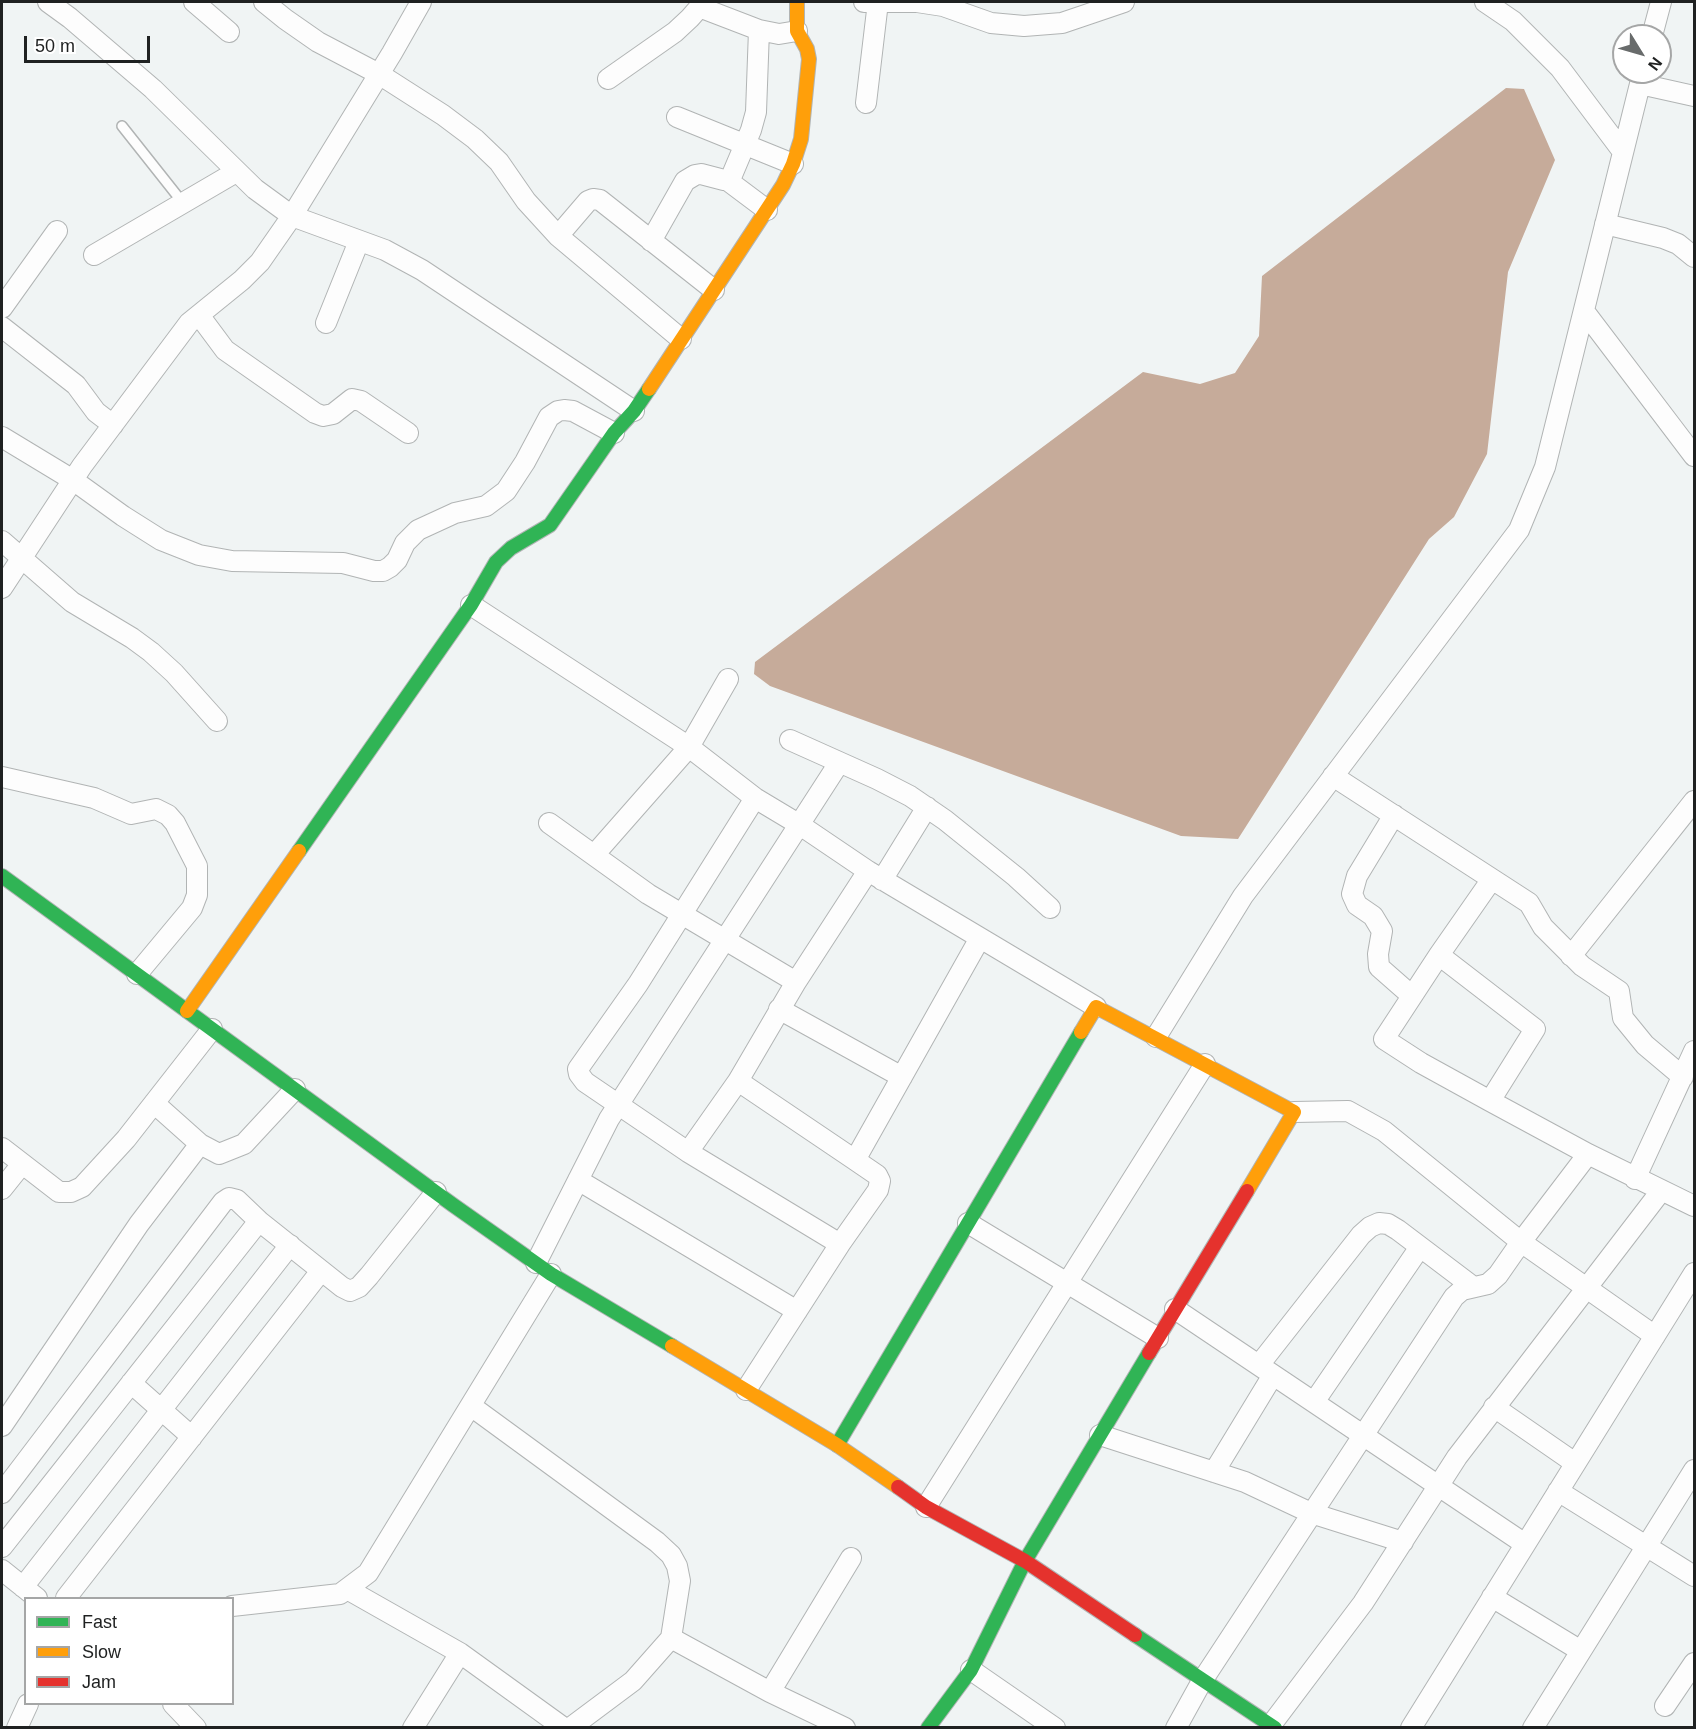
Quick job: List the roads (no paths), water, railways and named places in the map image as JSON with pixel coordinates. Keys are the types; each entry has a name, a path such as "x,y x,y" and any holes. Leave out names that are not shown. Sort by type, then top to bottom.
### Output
{"street":[{"path":"48,2 153,88 236,172 292,216 385,250 454,289 634,411"},
{"path":"194,2 229,32"},
{"path":"264,2 318,42 379,74 443,115 475,139 499,162 526,201 558,236 681,339"},
{"path":"2,588 73,480 189,323 242,280 260,262 292,216 421,2"},
{"path":"187,1011 471,605 496,562 504,553 550,525 614,433 634,411 783,185 801,139 809,59 797,31 798,2"},
{"path":"866,103 873,2 916,2 943,6 991,22 1024,26 1062,23 1124,2"},
{"path":"1485,2 1513,21 1560,68 1623,152"},
{"path":"1655,24 1661,2"},
{"path":"608,79 675,32 701,4 759,30 779,34 797,31"},
{"path":"727,180 732,175 745,145 756,112 759,30"},
{"path":"1156,1037 1242,896 1519,530 1545,467 1640,84"},
{"path":"1659,84 1695,96"},
{"path":"677,117 793,164"},
{"path":"94,255 236,172"},
{"path":"651,241 686,181 695,175 702,174 727,180 767,210"},
{"path":"558,236 583,206 593,199 600,200 714,290"},
{"path":"1605,224 1663,238 1678,244 1695,257"},
{"path":"2,308 57,231"},
{"path":"326,323 359,241"},
{"path":"1584,311 1695,456"},
{"path":"199,315 225,350 315,412 323,416 333,414 352,399 361,401 408,433"},
{"path":"2,327 76,385 96,412 113,424"},
{"path":"2,437 73,480 161,540 199,555 232,561 343,563 383,571 397,560 405,543 418,530 455,513 486,506 506,491 525,462 549,417 558,411 573,411 614,433"},
{"path":"2,541 72,602 151,652 174,673 217,721"},
{"path":"471,605 688,747 755,798 875,875 1096,1007 1294,1112 1348,1111 1384,1131 1521,1242 1655,1336"},
{"path":"594,855 688,747 728,679"},
{"path":"790,740 838,763 877,778 910,796 1016,877 1050,908"},
{"path":"234,1606 340,1594 368,1573 471,1406 543,1268 578,1180 609,1119 838,763"},
{"path":"1333,776 1529,903 1543,927 1571,956 1619,992 1623,1018 1646,1045 1683,1077"},
{"path":"2,777 94,798 131,814 156,809 168,815 175,823 197,866 197,895 192,908 137,975"},
{"path":"755,798 638,984 578,1069 585,1082 688,1152 840,1244"},
{"path":"1571,956 1695,801"},
{"path":"688,1152 738,1081 796,982 927,807"},
{"path":"1394,815 1357,876 1352,894 1358,905 1373,916 1383,931 1378,954 1379,967 1412,996"},
{"path":"549,823 648,894 796,982"},
{"path":"2,876 543,1268 837,1445 926,1507 1025,1561 1202,1681 1273,1726 1363,1603 1457,1457 1661,1191"},
{"path":"1492,879 1384,1039 1421,1063 1588,1154 1635,1179 1695,1206"},
{"path":"855,1160 980,938"},
{"path":"1439,955 1535,1029 1490,1101"},
{"path":"837,1445 1096,1007"},
{"path":"779,1009 902,1077"},
{"path":"2,1148 59,1192 71,1192 82,1187 126,1139 212,1029"},
{"path":"1635,1179 1695,1051"},
{"path":"926,1507 1205,1064"},
{"path":"738,1081 877,1175 880,1181 878,1190 840,1244 746,1390"},
{"path":"154,1103 200,1144 219,1154 244,1144 294,1089"},
{"path":"928,1728 971,1670 1025,1561 1294,1112"},
{"path":"2,1426 139,1224 200,1144"},
{"path":"1176,1728 1202,1681 1454,1297 1462,1290 1472,1286 1488,1284 1498,1275 1588,1154"},
{"path":"2,1189 22,1164"},
{"path":"578,1180 797,1311"},
{"path":"2,1493 223,1202 229,1198 237,1200 259,1221 321,1271 350,1291 359,1287 436,1192"},
{"path":"2,1547 259,1221"},
{"path":"968,1223 1158,1338"},
{"path":"1214,1472 1266,1370 1361,1235 1370,1227 1379,1223 1388,1224 1472,1286"},
{"path":"2,1570 30,1593 162,1409 291,1245"},
{"path":"1314,1402 1361,1330 1420,1247"},
{"path":"68,1597 321,1271"},
{"path":"1411,1728 1695,1273"},
{"path":"1175,1309 1524,1544"},
{"path":"131,1383 192,1437"},
{"path":"471,1406 657,1542 677,1566 680,1581 671,1638 633,1681 570,1728"},
{"path":"1494,1407 1575,1463"},
{"path":"1100,1434 1245,1482 1311,1513 1403,1542"},
{"path":"1533,1728 1694,1473"},
{"path":"1558,1491 1695,1576"},
{"path":"770,1692 851,1558"},
{"path":"348,1589 460,1653 553,1724"},
{"path":"1492,1597 1581,1651"},
{"path":"671,1638 770,1692 845,1728"},
{"path":"413,1728 460,1653"},
{"path":"1665,1706 1695,1663"},
{"path":"971,1670 1055,1728"},
{"path":"17,1728 28,1705"},
{"path":"174,1705 196,1728"}],"lane":[{"path":"122,126 183,203"}]}
